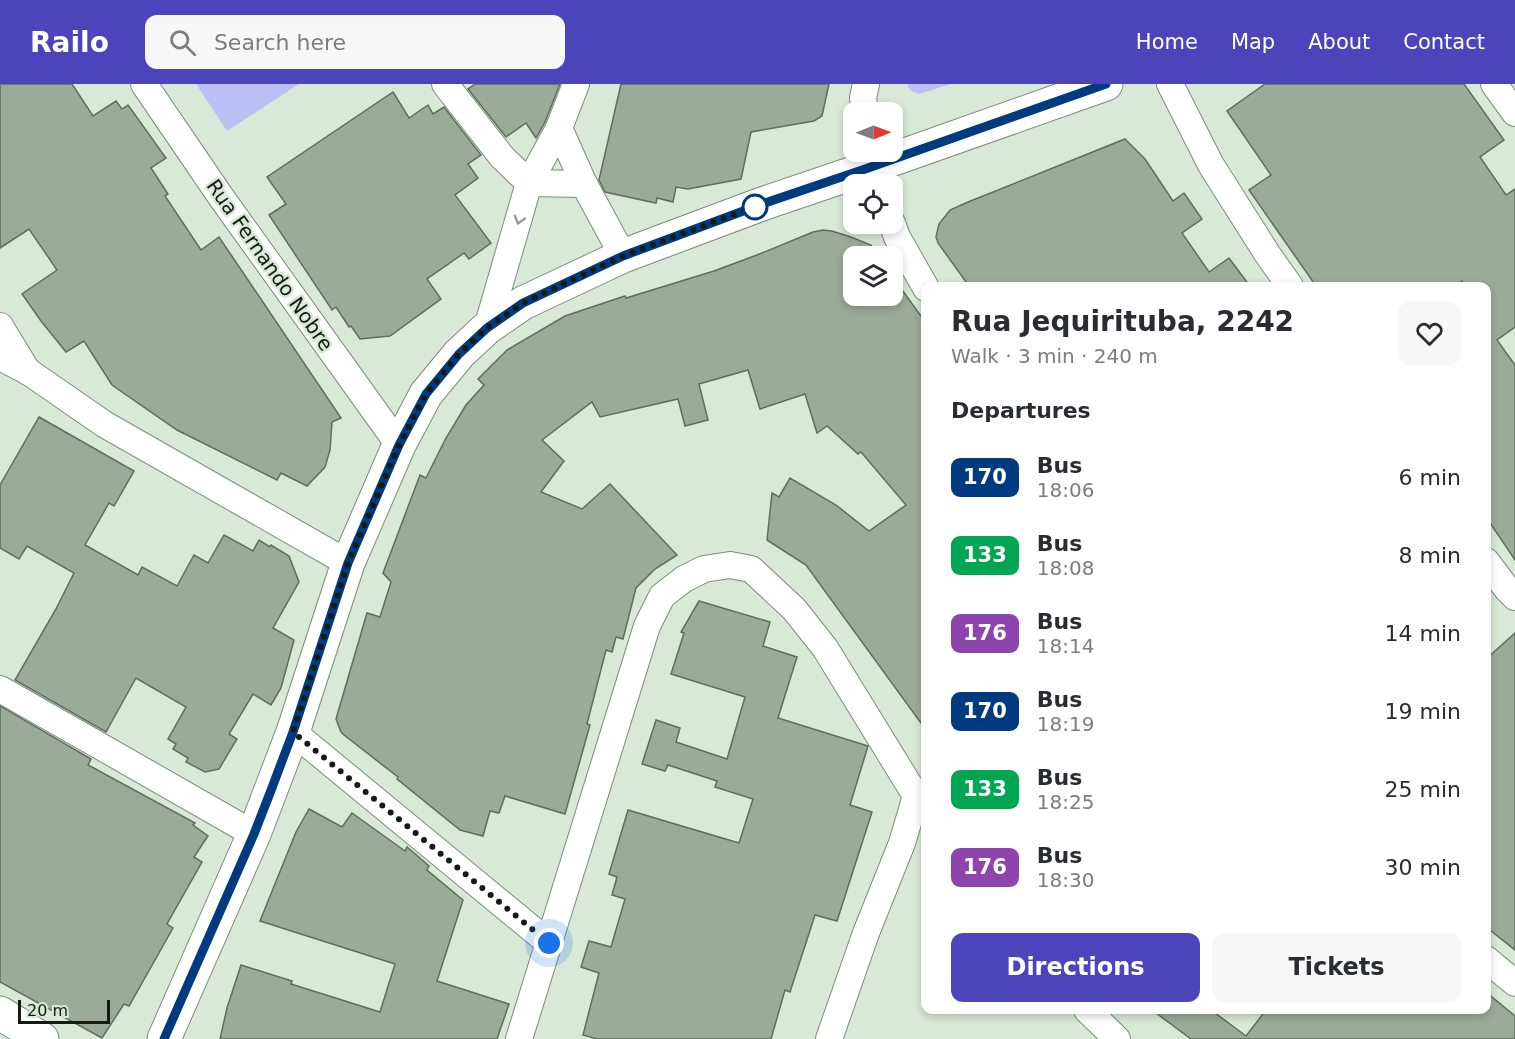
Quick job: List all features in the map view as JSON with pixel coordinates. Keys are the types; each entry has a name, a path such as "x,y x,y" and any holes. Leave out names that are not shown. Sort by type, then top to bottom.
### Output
{"main road":[{"path":"164,1039 254,834 293,732 348,563 399,445 426,394 459,354 487,328 523,303 623,256 762,204 873,168 1106,84"},
{"path":"0,1013 42,1039"}],"street":[{"name":"Rua Fernando Nobre","path":"144,84 221,197 399,445"},
{"path":"446,84 502,157 529,183 584,184"},
{"path":"487,328 529,183 559,128 576,84"},
{"path":"864,102 866,84"},
{"path":"1170,84 1211,165 1287,282"},
{"path":"1494,84 1515,113"},
{"path":"559,128 584,184 623,256"},
{"path":"896,234 923,282"},
{"path":"0,326 29,372"},
{"path":"0,357 29,372 104,424 348,563"},
{"path":"519,1039 647,626 662,596 684,579 704,569 730,565 751,569 794,609 825,648 921,802 866,933 829,1039"},
{"path":"1491,568 1515,597"},
{"path":"0,689 254,834"},
{"path":"293,732 549,943"},
{"path":"1491,963 1515,983"},
{"path":"1091,1014 1117,1039"}],"shaded area":[{"path":"196,84 299,84 227,131"},
{"path":"908,84 951,84 919,94 912,91"}],"building":[{"path":"0,84 72,84 93,116 116,101 122,109 128,105 166,158 151,168 168,194 165,196 201,250 219,237 341,418 332,422 330,450 325,467 307,486 281,473 277,480 177,430 112,385 84,341 66,352 41,321 22,294 57,270 29,229 0,248"},
{"path":"475,84 560,84 536,138 526,123 506,137 468,89"},
{"path":"621,84 829,84 822,116 814,121 751,132 741,179 688,189 676,187 673,202 657,198 656,203 605,192 599,180"},
{"path":"1265,84 1464,84 1504,140 1480,157 1506,195 1515,189 1515,327 1497,340 1515,365 1515,560 1491,524 1491,282 1313,282 1249,190 1271,175 1227,111"},
{"path":"393,92 409,118 428,105 433,114 444,107 481,155 468,164 478,178 455,195 491,243 469,259 464,253 427,279 441,299 390,336 360,339 336,307 332,310 269,215 286,204 267,177"},
{"path":"1125,139 1145,159 1173,201 1184,193 1202,219 1182,233 1209,272 1229,258 1247,282 966,282 936,237 939,224 950,210"},
{"path":"823,230 851,237 872,246 843,246 843,306 903,306 903,291 921,316 921,723 806,565 767,540 772,493 779,497 790,478 836,505 869,531 906,505 861,452 858,454 827,426 817,433 805,394 760,409 748,370 699,384 708,420 685,426 678,399 600,417 592,402 542,440 564,461 541,492 582,509 610,484 677,555 655,569 636,588 623,639 616,637 612,652 606,650 587,724 590,725 565,814 505,796 499,813 490,811 483,836 460,830 344,735 336,719 367,613 380,617 391,582 383,573 420,475 426,478 466,405 484,385 478,379 507,350 565,316 714,271"},
{"path":"39,417 134,471 114,506 109,503 85,545 138,575 142,567 177,586 194,555 208,563 224,535 253,551 259,540 289,556 299,582 273,628 294,640 281,688 271,705 253,694 229,734 237,739 219,769 205,772 186,762 188,758 173,749 176,744 168,739 186,707 136,678 106,732 15,680 74,573 27,546 19,559 0,548 0,485"},
{"path":"699,601 770,622 763,646 797,657 778,718 868,746 850,805 872,812 837,921 815,915 790,992 785,990 771,1039 597,1039 583,1035 599,973 581,967 589,941 611,947 625,899 612,895 617,877 609,874 628,810 739,843 753,799 715,787 717,781 668,765 665,771 642,764 656,720 680,728 676,742 727,759 745,697 671,674 684,633 681,632"},
{"path":"1515,633 1515,950 1491,931 1491,655"},
{"path":"0,706 91,759 88,765 195,823 193,825 208,836 194,857 202,862 167,924 173,928 129,1006 124,1004 102,1038 0,982"},
{"path":"309,809 342,827 352,813 405,851 407,847 429,866 427,870 463,900 437,981 509,1004 497,1039 220,1039 241,965 292,981 291,984 380,1012 395,964 260,921 296,832"},
{"path":"1491,996 1515,1016 1515,1039 1191,1039 1157,1014 1216,1014 1246,1036 1263,1014 1491,1014"}],"bus line":[{"name":"170","path":"164,1039 254,834 293,732 348,563 399,445 426,394 459,354 487,328 523,303 623,256 762,204 1106,84"}],"route":[{"path":"549,943 293,732 348,563 399,445 426,394 459,354 487,328 523,303 623,256 762,204 755,207"}]}
